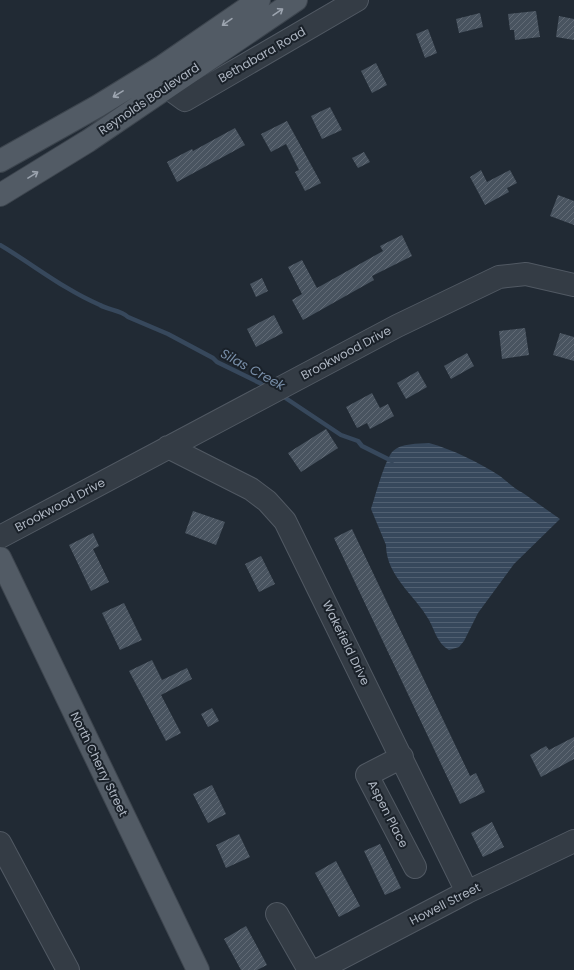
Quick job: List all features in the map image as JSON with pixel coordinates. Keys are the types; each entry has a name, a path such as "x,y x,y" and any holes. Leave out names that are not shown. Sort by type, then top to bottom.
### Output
{"main road":[{"name":"Reynolds Boulevard","path":"0,161 98,106 163,66 259,0"},
{"name":"Reynolds Boulevard","path":"0,195 88,140 296,0"},
{"name":"North Cherry Street","path":"0,558 198,970"}],"street":[{"name":"Bethabara Road","path":"167,87 185,100 357,0"},
{"name":"Brookwood Drive","path":"0,537 397,326 499,277 526,274 574,285"},
{"name":"Wakefield Drive","path":"168,447 251,489 267,501 285,521 467,892"},
{"name":"Aspen Place","path":"402,757 367,775 415,867"},
{"name":"Howell Street","path":"318,970 467,892 574,840"},
{"path":"0,843 68,970"},
{"path":"278,914 309,970"}],"water":[{"path":"429,443 457,453 492,471 560,519 514,564 478,613 464,641 459,647 449,650 439,640 423,611 396,576 387,556 386,545 371,509 387,462 393,451 396,448 405,445"}],"building":[{"path":"536,11 540,37 515,40 514,30 510,30 508,14"},
{"path":"480,13 483,27 459,33 456,19"},
{"path":"559,16 574,19 574,40 556,37"},
{"path":"428,29 437,53 425,58 416,34"},
{"path":"376,63 387,85 372,93 361,71"},
{"path":"330,107 342,130 322,139 311,116"},
{"path":"287,121 321,183 305,191 295,172 299,170 286,144 271,152 261,134"},
{"path":"235,128 245,145 177,182 167,162 192,149 193,151"},
{"path":"364,152 370,162 358,168 352,158"},
{"path":"481,170 487,182 510,170 517,183 507,188 509,192 485,205 470,177"},
{"path":"558,195 574,201 574,225 550,216"},
{"path":"402,235 412,256 372,276 374,280 303,320 292,300 302,294 288,267 302,260 317,288 383,251 380,246"},
{"path":"262,278 268,291 256,297 250,284"},
{"path":"274,315 283,333 256,347 247,329"},
{"path":"525,328 529,355 502,359 499,331"},
{"path":"560,333 574,337 574,361 553,355"},
{"path":"467,353 474,366 451,379 444,366"},
{"path":"418,371 427,387 406,399 397,383"},
{"path":"372,393 380,408 388,404 394,416 370,429 367,423 357,428 346,407"},
{"path":"326,429 338,448 301,472 288,453"},
{"path":"193,511 225,522 216,545 185,533"},
{"path":"352,529 470,776 476,773 485,792 460,804 334,538"},
{"path":"93,533 99,546 93,549 109,582 91,591 69,545"},
{"path":"261,556 275,584 259,592 245,564"},
{"path":"124,603 142,640 120,650 102,613"},
{"path":"152,660 162,680 187,668 192,679 161,695 181,733 166,741 129,671"},
{"path":"212,708 219,721 208,727 201,714"},
{"path":"574,737 574,759 541,777 530,755 546,746 549,750"},
{"path":"212,785 226,814 208,823 193,794"},
{"path":"492,822 504,847 483,857 471,833"},
{"path":"239,834 250,857 226,868 216,845"},
{"path":"380,844 401,888 385,895 364,851"},
{"path":"336,861 360,906 339,917 315,873"},
{"path":"246,926 267,965 257,970 241,970 224,939"}],"waterway":[{"name":"Silas Creek","path":"0,245 86,299 103,307 122,313 168,334 213,358 217,362 268,387"},
{"name":"Silas Creek","path":"281,395 341,435 358,441 362,446 392,461"}]}
